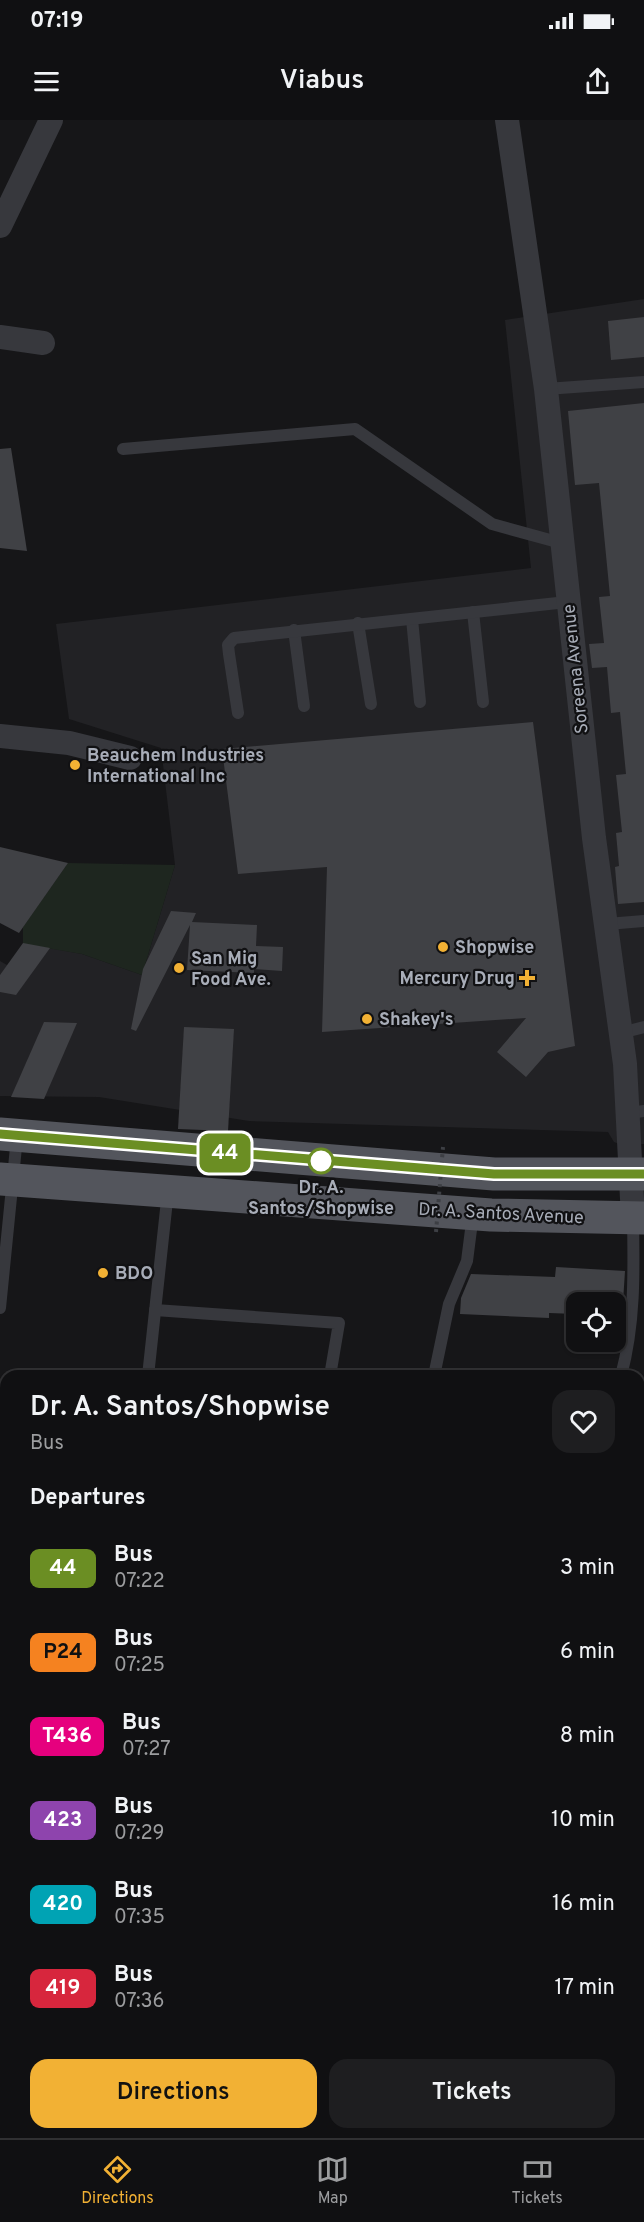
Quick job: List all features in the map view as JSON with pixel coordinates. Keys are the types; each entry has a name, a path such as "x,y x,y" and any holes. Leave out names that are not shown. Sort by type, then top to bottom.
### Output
{"main road":[{"path":"9,1135 494,1174 638,1174"},
{"name":"Dr. A. Santos Avenue","path":"6,1179 473,1213 638,1218"}],"street":[{"path":"1,217 51,120"},
{"name":"Soreena Avenue","path":"507,120 546,389 594,838 607,924 633,1030 638,1218"},
{"path":"0,337 44,343"},
{"path":"0,736 69,743 130,758"}],"lane":[{"path":"546,389 644,382"},
{"path":"123,449 356,429 492,524 561,543"},
{"path":"238,713 228,645 234,638 567,602"},
{"path":"473,612 483,702"},
{"path":"412,619 420,702"},
{"path":"358,623 371,704"},
{"path":"294,630 304,706"},
{"path":"607,924 644,921"},
{"path":"0,1308 9,1135"},
{"path":"149,1370 168,1190"},
{"path":"435,1370 448,1304 467,1261 473,1213"},
{"path":"623,1370 631,1341 638,1218"},
{"path":"155,1310 339,1323 331,1370"}],"path":[{"path":"436,1232 443,1147"}],"shaded area":[{"path":"644,299 644,1144 622,1145 614,1142 608,1132 249,1121 99,1097 0,1096 0,961 7,965 49,948 82,954 142,975 175,865 161,748 69,719 56,624 531,568 505,320"},
{"path":"68,863 175,865 142,975 82,954 23,944 23,927"}],"building":[{"path":"644,317 644,357 611,360 608,321"},
{"path":"644,403 644,902 618,904 615,867 619,866 616,833 622,832 616,775 626,774 620,712 611,713 607,667 592,668 589,644 604,643 599,597 610,596 599,483 575,485 568,411"},
{"path":"11,448 27,551 0,548 0,449"},
{"name":"Shopwise","path":"533,722 575,1046 548,1052 526,1077 497,1052 526,1018 322,1032 327,867 238,874 222,749"},
{"path":"0,847 68,863 19,933 0,923"},
{"path":"171,911 196,913 192,922 257,925 256,946 283,947 282,971 254,969 254,973 187,970 190,925 136,1031 131,1029 143,969"},
{"path":"23,943 50,948 16,995 0,992 0,975"},
{"path":"44,1022 77,1023 44,1099 11,1097"},
{"path":"184,1027 234,1029 228,1131 178,1129"},
{"path":"556,1267 625,1271 624,1292 566,1292 566,1314 549,1313 549,1318 460,1314 461,1298 471,1274 555,1277"}],"bus line":[{"name":"44","path":"0,1134 494,1174 644,1174"}],"place":[{"name":"Beauchem Industries International Inc","path":"75,765"},
{"name":"Shopwise","path":"443,947"},
{"name":"San Mig Food Ave.","path":"179,968"},
{"name":"Mercury Drug","path":"527,978"},
{"name":"Shakey's","path":"367,1019"},
{"name":"Dr. A. Santos/Shopwise","path":"321,1161"},
{"name":"BDO","path":"103,1273"}]}
